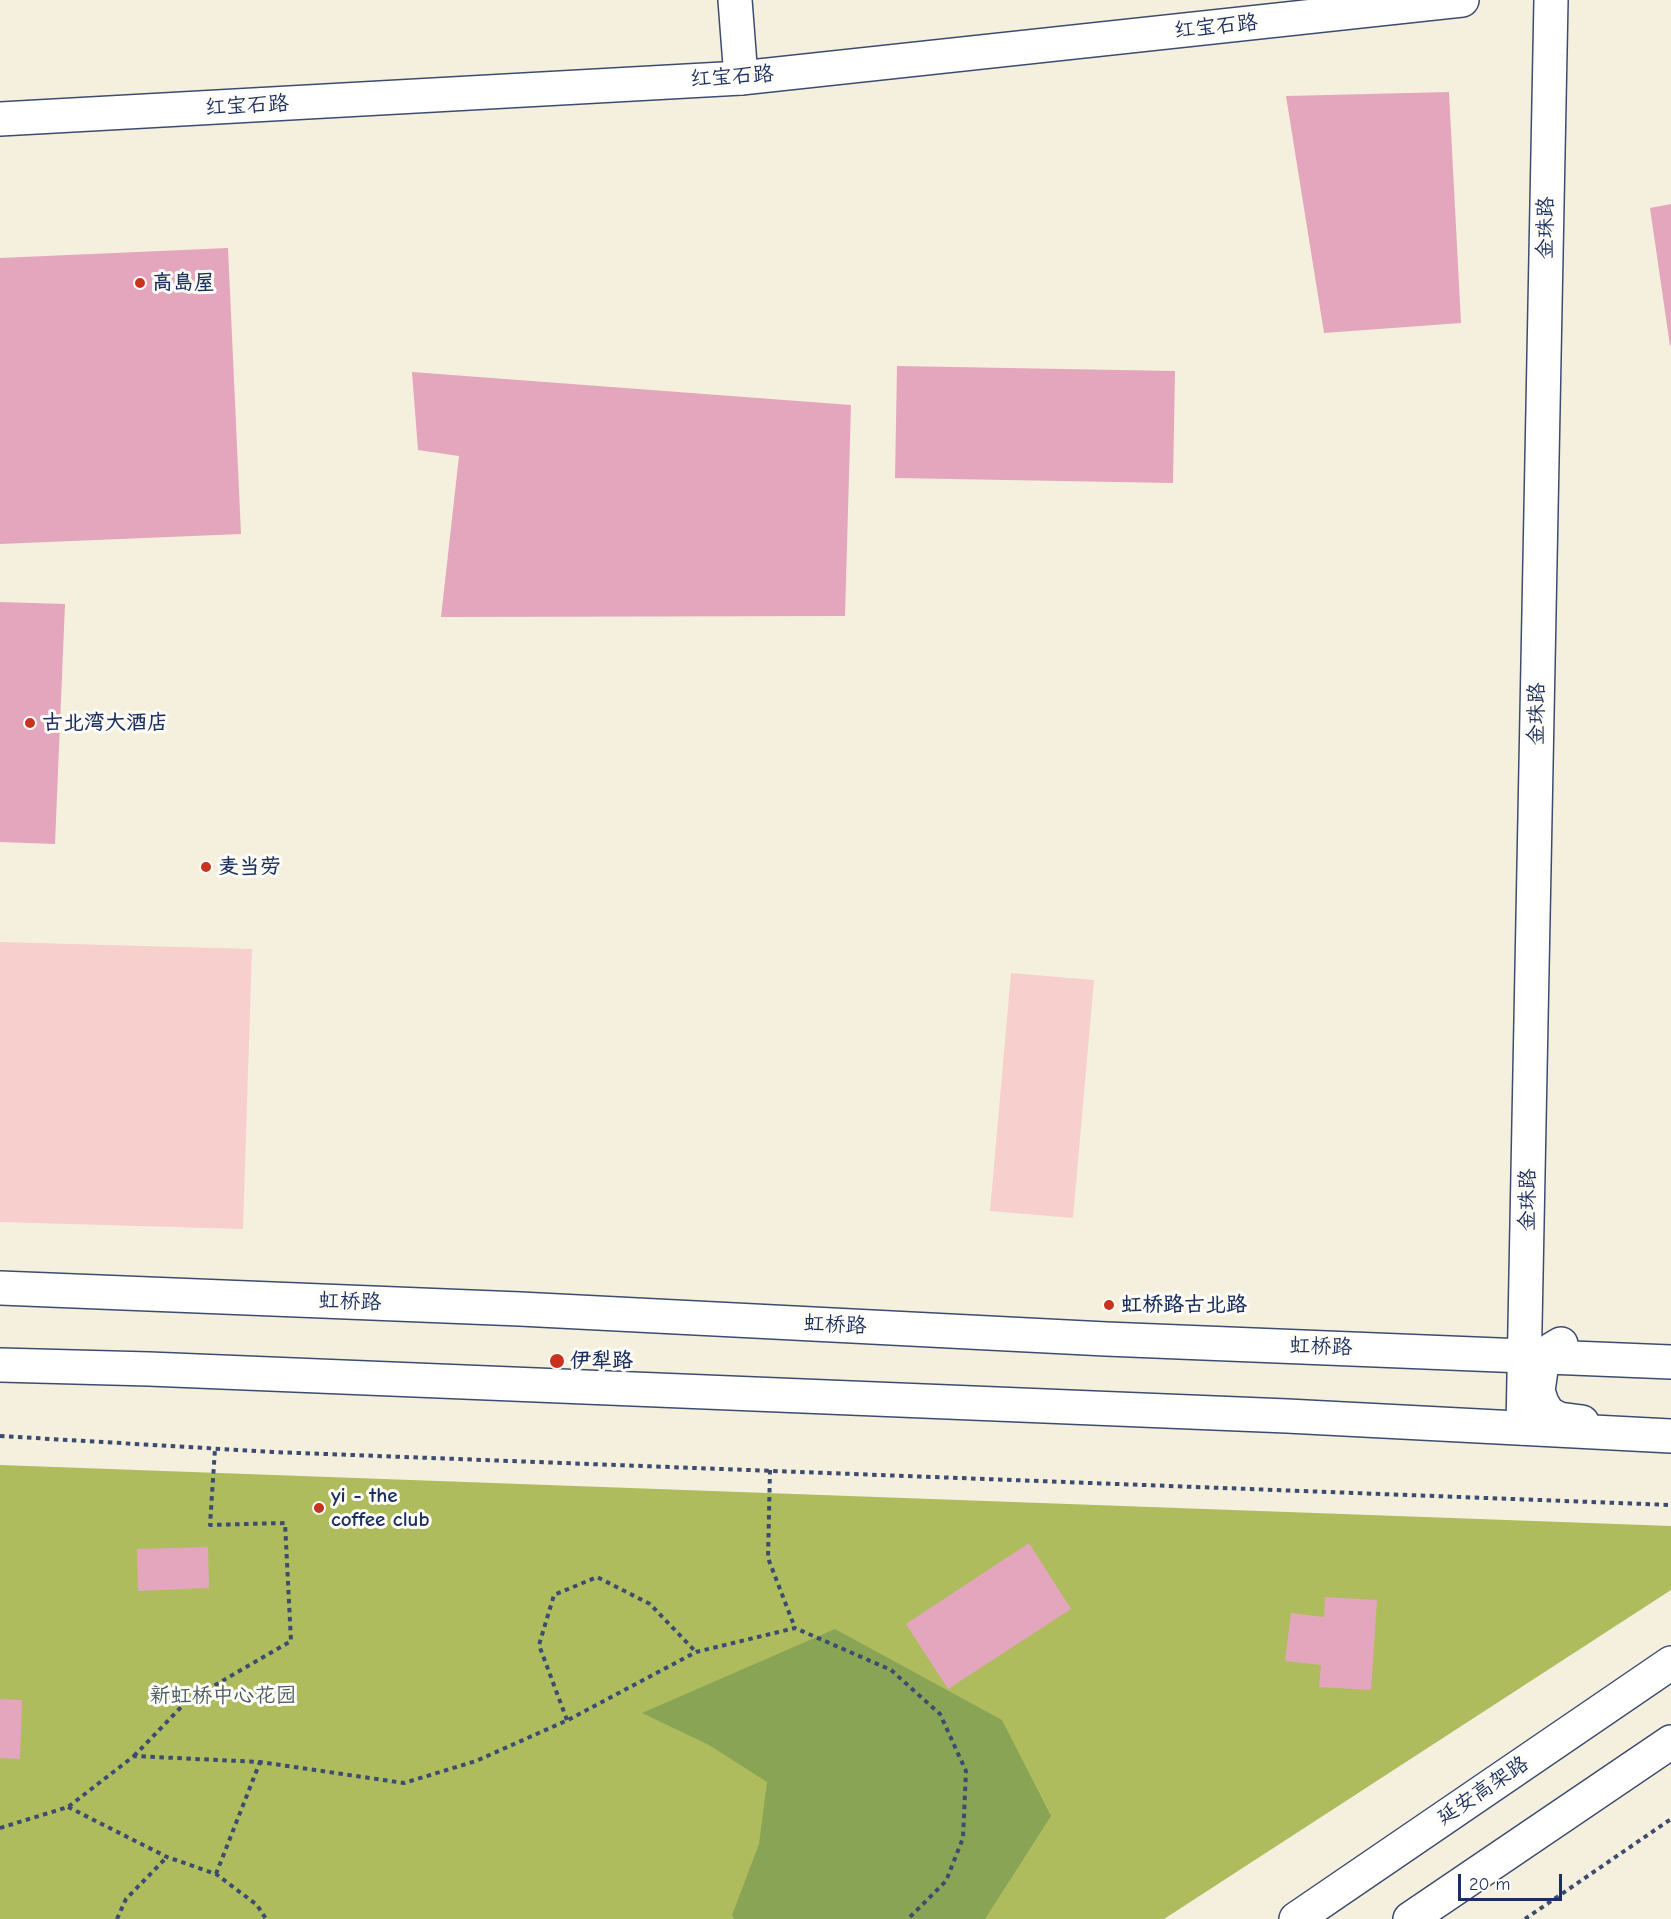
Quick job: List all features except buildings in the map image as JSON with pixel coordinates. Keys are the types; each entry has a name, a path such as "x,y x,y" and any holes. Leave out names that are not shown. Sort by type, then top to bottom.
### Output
{"main road":[{"path":"735,0 741,78"},
{"name":"红宝石路","path":"0,119 741,78 1462,0"},
{"name":"金珠路","path":"1523,1428 1536,1355 1551,0"},
{"name":"虹桥路","path":"0,1288 508,1308 1106,1339 1671,1362"},
{"path":"1662,1435 1625,1425 1559,1419 1548,1413 1538,1390 1542,1363 1536,1355 1562,1343 1671,1347"},
{"path":"0,1365 173,1370 1662,1435"},
{"name":"延安高架路","path":"1296,1919 1671,1663"},
{"path":"1410,1919 1671,1742"}],"path":[{"path":"0,1436 215,1449 1671,1505"},
{"path":"0,1828 68,1807 134,1756 186,1702 291,1641 285,1523 210,1525 215,1449"},
{"path":"770,1470 768,1558 795,1628"},
{"path":"567,1720 539,1645 554,1595 597,1577 650,1604 696,1652"},
{"path":"134,1756 261,1762 404,1783 476,1761 567,1720 696,1652 795,1628 891,1670 940,1714 966,1771 963,1838 946,1881 908,1919"},
{"path":"216,1874 261,1762"},
{"path":"68,1807 167,1857 216,1874 257,1905 266,1919"},
{"path":"1524,1919 1671,1818"},
{"path":"117,1919 126,1899 167,1857"}],"shaded area":[{"path":"0,942 252,949 243,1229 0,1222"},
{"path":"1011,973 1094,980 1073,1218 990,1211"}],"green space":[{"name":"新虹桥中心花园","path":"0,1465 1671,1526 1671,1590 1164,1919 0,1919"},
{"path":"835,1629 1002,1720 1051,1816 985,1919 734,1919 732,1915 759,1844 767,1782 709,1745 642,1713"}],"place":[{"name":"高島屋","path":"140,283"},
{"name":"古北湾大酒店","path":"30,723"},
{"name":"麦当劳","path":"206,867"},
{"name":"虹桥路古北路","path":"1109,1305"},
{"name":"伊犁路","path":"557,1361"},
{"name":"yi - the coffee club","path":"319,1508"}]}
